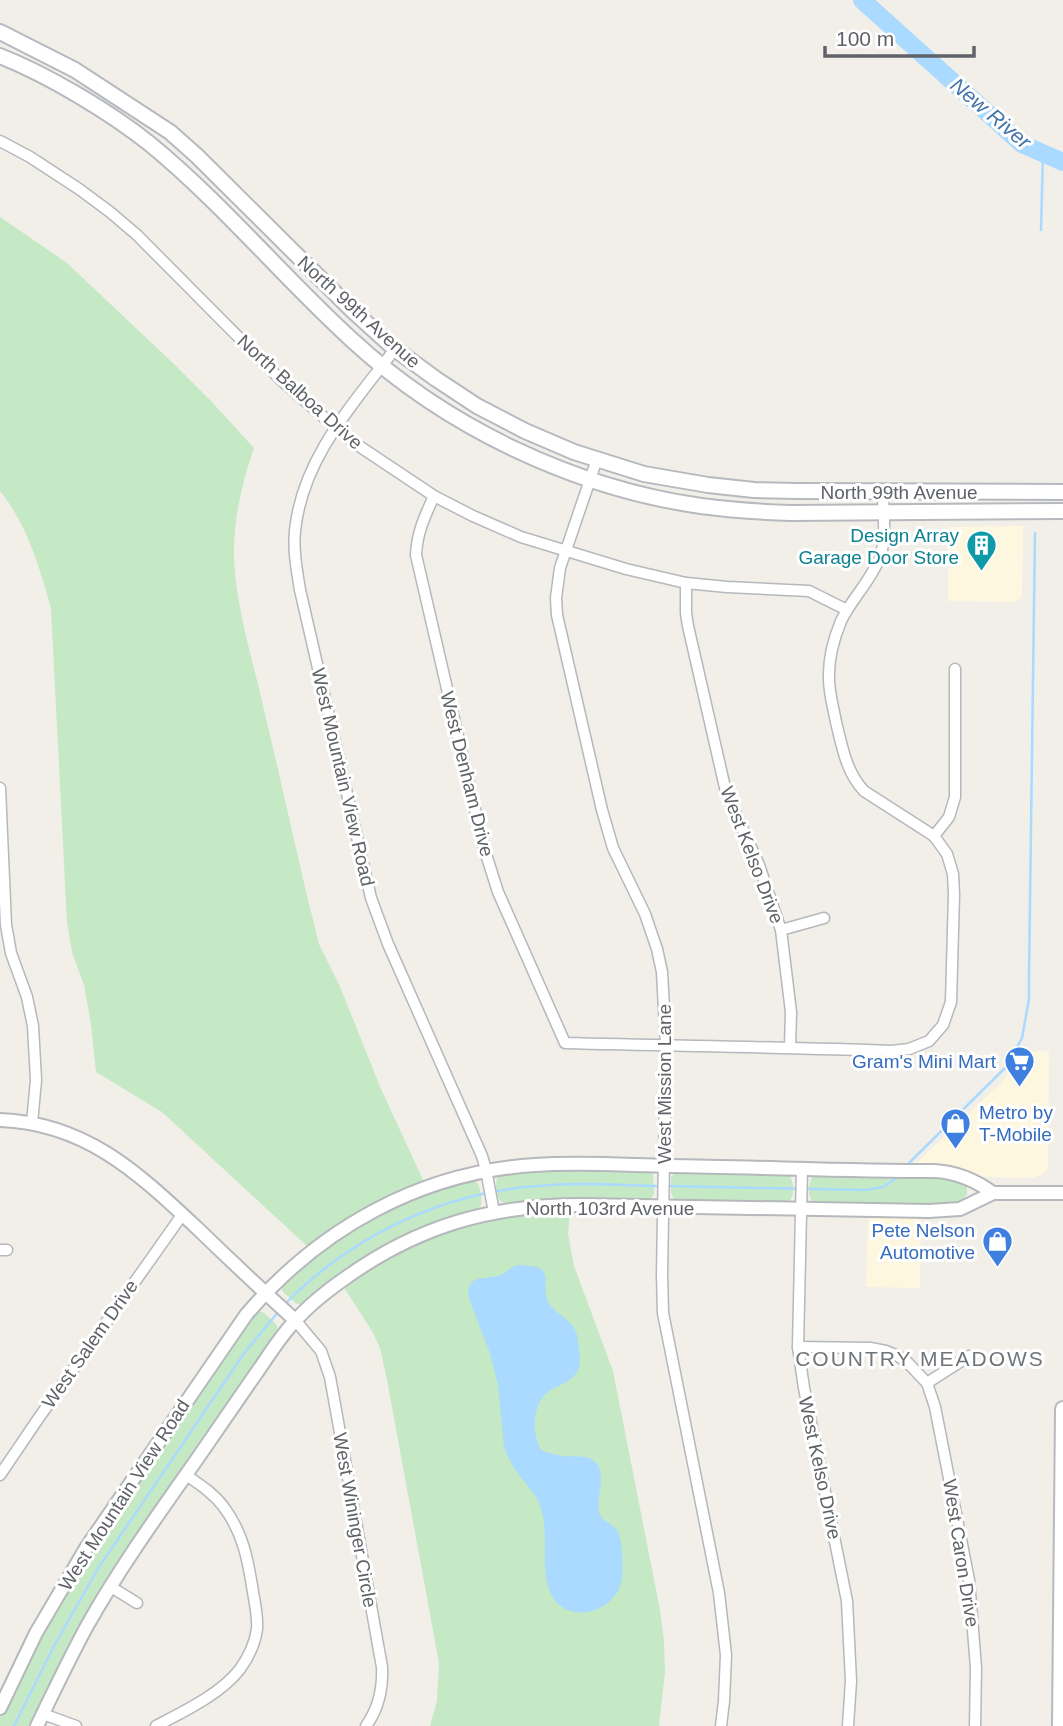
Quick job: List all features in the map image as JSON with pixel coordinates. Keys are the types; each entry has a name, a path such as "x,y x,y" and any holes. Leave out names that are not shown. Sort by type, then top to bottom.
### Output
{"main road":[{"name":"North 99th Avenue","path":"0,32 75,70 158,124 197,156 353,311 395,349 436,379 497,417 574,452 645,474 754,490 1063,492"},
{"name":"North 99th Avenue","path":"0,56 55,83 150,144 213,201 350,339 381,366 463,423 517,450 590,478 659,497 747,511 1063,511"},
{"path":"182,173 197,156"},
{"path":"1060,1726 1063,1409"}],"street":[{"name":"North Balboa Drive","path":"0,141 79,189 137,235 280,379 356,444 434,496 521,537 626,569 687,583 809,591 846,610"},
{"name":"West Mountain View Road","path":"395,349 335,427 314,463 300,498 295,532 296,558 300,590 371,898 482,1156 494,1212"},
{"name":"West Mission Lane","path":"597,459 557,582 557,615 613,848 645,914 662,972 666,1046 663,1313 717,1580 726,1656 721,1726"},
{"path":"666,1046 892,1051 909,1049 929,1041 943,1025 951,1002 954,894 953,874 947,854 934,836 857,784 845,758 830,692 833,642 846,610 873,573 880,556 884,533 883,492"},
{"name":"West Denham Drive","path":"434,496 420,525 416,555 484,848 498,892 565,1043 666,1046"},
{"name":"West Kelso Drive","path":"687,583 688,626 726,792 759,864 781,930 791,1012 790,1047"},
{"path":"934,836 949,817 955,797 955,669"},
{"path":"0,788 3,925 27,997 33,1026 36,1080 32,1122"},
{"path":"781,930 824,918"},
{"path":"0,1120 32,1122 70,1134 105,1151 128,1167 182,1214 295,1320"},
{"name":"North 103rd Avenue","path":"265,1293 311,1251 368,1214 426,1188 486,1170 557,1164 948,1172 982,1185 992,1193"},
{"name":"West Kelso Drive","path":"802,1168 798,1347 847,1601 851,1681 848,1726"},
{"name":"North 103rd Avenue","path":"295,1320 337,1284 402,1243 439,1227 494,1212 569,1205 947,1211 960,1209 992,1193 1063,1193"},
{"name":"West Salem Drive","path":"0,1475 182,1214"},
{"name":"West Mountain View Road","path":"0,1708 36,1633 99,1528 246,1315 265,1293"},
{"name":"West Mountain View Road","path":"40,1720 65,1668 111,1587 165,1504 295,1320"},
{"name":"West Wininger Circle","path":"295,1320 321,1351 330,1377 382,1667 381,1694 374,1715 366,1726"},
{"path":"798,1347 854,1347 886,1351 907,1362 927,1383 969,1356"},
{"name":"West Caron Drive","path":"927,1383 935,1407 969,1580 976,1668 975,1726"},
{"path":"156,1726 205,1698 235,1675 243,1665 257,1629 257,1614 246,1552 238,1530 222,1504 186,1475"},
{"name":"West Mountain View Road","path":"111,1587 137,1603"},
{"path":"40,1720 76,1726"}],"shaded area":[{"path":"1023,526 1022,596 1015,602 948,601 949,527"},
{"path":"1049,1051 1048,1165 1043,1174 1033,1178 982,1177 972,1176 948,1166 913,1166 1002,1082 1024,1052"},
{"path":"868,1216 921,1217 920,1288 866,1287"}],"green space":[{"path":"0,217 67,263 176,366 254,448 239,502 234,544 235,577 246,634 319,944 424,1182 364,1211 308,1247 162,1112 96,1072 84,985 72,952 67,922 51,609 25,532 0,491"},
{"path":"537,1169 648,1170 653,1175 654,1194 650,1200 641,1202 551,1200 507,1204 500,1201 496,1188 499,1175"},
{"path":"677,1171 788,1173 793,1192 788,1203 675,1201 671,1193 671,1177"},
{"path":"816,1173 946,1175 965,1184 967,1194 962,1201 949,1206 816,1205 809,1189"},
{"path":"475,1180 481,1201 480,1208 475,1211 419,1229 387,1243 303,1304 297,1304 282,1291 282,1284 304,1264 365,1221 441,1186"},
{"path":"570,1211 568,1234 574,1266 613,1371 660,1610 665,1671 659,1726 430,1726 437,1701 439,1663 387,1380 380,1348 343,1286 397,1251 444,1231 493,1219"},
{"path":"257,1312 263,1312 277,1325 276,1336 128,1548 31,1726 0,1726 4,1707 68,1585 236,1336"}],"water":[{"path":"518,1265 534,1266 543,1270 546,1278 546,1298 575,1330 580,1354 580,1365 576,1374 548,1392 539,1404 535,1420 538,1444 542,1451 594,1461 601,1473 599,1512 602,1518 617,1530 620,1540 622,1578 618,1590 601,1608 589,1612 565,1609 549,1589 545,1568 543,1515 538,1500 516,1471 504,1447 498,1385 490,1353 469,1299 468,1291 472,1282 501,1275"}],"waterway":[{"name":"New River","path":"862,0 1022,144 1063,162"},
{"path":"1041,230 1043,153"},
{"path":"909,1163 1006,1067 1022,1038 1029,999 1035,533"},
{"path":"666,1186 866,1190 883,1187 898,1177"},
{"path":"283,1306 310,1281 368,1239 400,1222 466,1198 537,1186 660,1186"},
{"path":"14,1726 54,1646 99,1567 245,1352 279,1311"}],"place":[{"name":"Design Array Garage Door Store","path":"982,573"},
{"name":"Gram's Mini Mart","path":"1019,1088"},
{"name":"Metro by T-Mobile","path":"956,1150"},
{"name":"Pete Nelson Automotive","path":"998,1268"}],"district":[{"name":"COUNTRY MEADOWS","path":"920,1358"}]}
